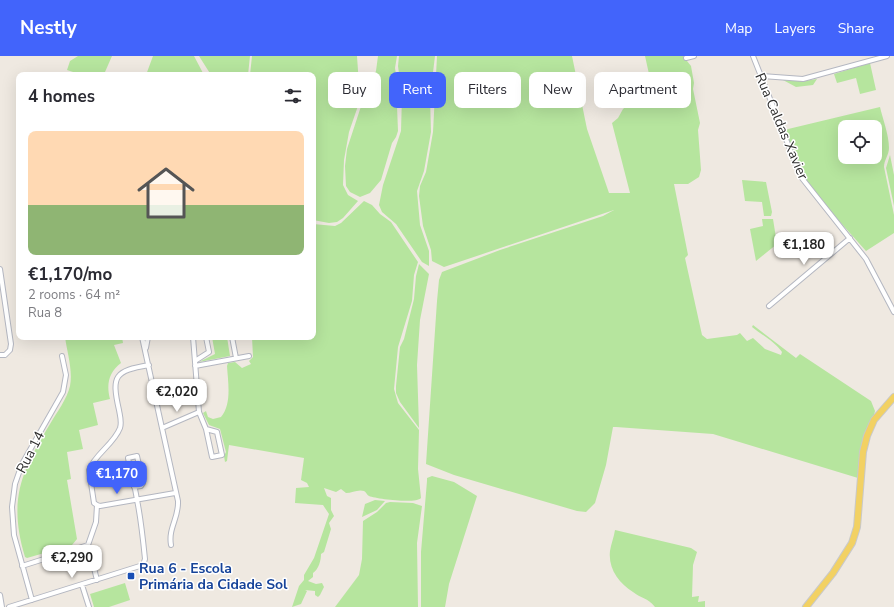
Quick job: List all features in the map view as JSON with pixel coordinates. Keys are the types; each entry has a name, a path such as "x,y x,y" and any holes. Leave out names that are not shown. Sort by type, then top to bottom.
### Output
{"main road":[{"path":"806,607 833,573 852,543 858,527 866,436 874,420 894,397"}],"street":[{"path":"686,58 694,56"},
{"name":"Rua Caldas Xavier","path":"753,56 801,177 850,238 873,270 894,312"},
{"path":"761,76 803,80 887,56"},
{"path":"769,306 850,238"},
{"path":"0,269 11,344 10,350 5,355 0,356"},
{"path":"143,340 179,510 169,535 171,545"},
{"path":"145,349 147,340"},
{"path":"193,340 199,412 206,429 212,457 222,455 217,432 206,429"},
{"path":"195,361 209,352 207,340"},
{"path":"233,340 236,358"},
{"name":"Rua 14","path":"32,600 12,524 12,506 15,484 22,464 63,392 66,376 62,356"},
{"path":"195,366 250,356"},
{"path":"97,580 88,545 96,522 97,505 94,503 89,470 120,429 121,419 115,393 115,383 118,376 124,370 149,365"},
{"path":"162,428 199,412"},
{"path":"9,607 141,567 145,559 137,499 134,487 128,458 137,456 143,483 141,486 134,487"},
{"path":"97,505 100,506 175,493"},
{"path":"22,566 88,545"},
{"path":"82,585 89,607"},
{"path":"0,595 2,607"}],"green space":[{"path":"78,56 112,56 105,72 73,72 67,70 70,61"},
{"path":"153,56 194,56 202,72 147,72"},
{"path":"199,56 250,56 248,72 209,72"},
{"path":"252,56 357,56 358,72 328,72 328,108 357,108 349,132 344,160 343,185 348,195 358,201 343,218 337,222 329,223 316,221 316,72 250,72"},
{"path":"378,56 397,56 396,72 389,72 389,108 397,108 398,131 392,143 381,180 370,193 360,197 350,192 346,186 345,166 347,149 360,108 381,108 381,72 376,71"},
{"path":"399,56 435,56 433,72 399,72"},
{"path":"437,56 572,56 575,72 529,72 529,108 583,108 587,129 609,193 630,193 612,123 618,118 624,108 691,108 691,72 649,72 645,56 683,56 691,66 694,83 693,89 700,123 698,130 701,170 699,177 688,184 674,184 688,255 685,258 702,335 707,339 737,335 740,333 747,341 753,338 765,349 781,355 782,352 779,348 752,327 753,325 796,358 800,354 871,401 875,411 858,478 713,434 616,427 613,427 606,465 595,503 586,512 577,511 454,475 426,464 437,301 439,280 442,272 500,250 603,216 614,210 444,267 432,261 431,250 423,226 419,196 420,186 426,172 433,132 434,108 446,108 446,72 436,72"},
{"path":"870,63 876,90 860,94 856,78 837,83 834,74"},
{"path":"817,79 813,85 796,87 783,80 804,81"},
{"path":"880,107 889,143 889,151 884,167 894,215 894,233 866,251 823,203 806,181 784,130"},
{"path":"402,108 430,108 431,132 424,171 417,191 420,225 429,251 429,266 422,262 396,224 382,212 379,205 383,185 401,131"},
{"path":"890,155 894,175 894,206 886,168"},
{"path":"742,180 766,182 772,212 771,216 764,216 762,202 745,201"},
{"path":"364,201 372,205 380,214 391,222 418,262 414,275 412,301 398,347 394,389 398,403 419,430 418,469 421,498 412,501 388,500 369,496 365,491 346,493 341,489 336,492 324,488 327,496 331,498 331,510 334,516 329,523 331,529 324,552 321,554 321,559 317,569 313,573 313,577 308,581 316,584 322,583 324,587 318,597 315,595 315,591 305,590 307,591 301,604 292,607 299,586 304,580 304,575 314,558 329,514 323,505 295,503 296,488 309,487 307,483 301,480 304,458 229,445 227,461 225,462 224,456 226,452 220,429 209,425 203,413 206,411 208,417 213,419 221,417 227,406 228,399 228,363 235,362 242,368 251,364 249,361 253,357 252,340 316,340 316,224 335,226 341,223"},
{"path":"762,219 773,219 777,244 756,261 750,229 763,226"},
{"path":"419,264 429,274 420,320 417,365 419,428 400,402 396,393 396,386 400,347 404,339 414,299 416,276"},
{"path":"66,340 122,340 123,343 114,345 121,363 111,374 108,388 110,399 93,403 98,425 79,430 83,449 67,452 71,479 67,480 77,539 72,545 27,558 25,557 20,537 18,519 20,487 31,457 69,391 71,374"},
{"path":"213,340 227,340 230,356 199,362 215,354"},
{"path":"432,476 454,482 477,496 449,584 445,607 421,607 421,552 427,478"},
{"path":"375,500 385,501 377,510 362,517 365,504"},
{"path":"386,503 413,503 422,506 417,543 418,607 335,607 359,575 362,559 363,521 377,512"},
{"path":"615,530 691,548 697,552 693,565 692,597 699,596 698,602 705,601 705,607 655,607 649,601 636,594 623,584 613,570 610,558 610,551"},
{"path":"125,583 130,600 109,607 94,607 90,594"}],"place":[{"name":"Rua 6 - Escola Primária da Cidade Sol","path":"131,576"}]}
